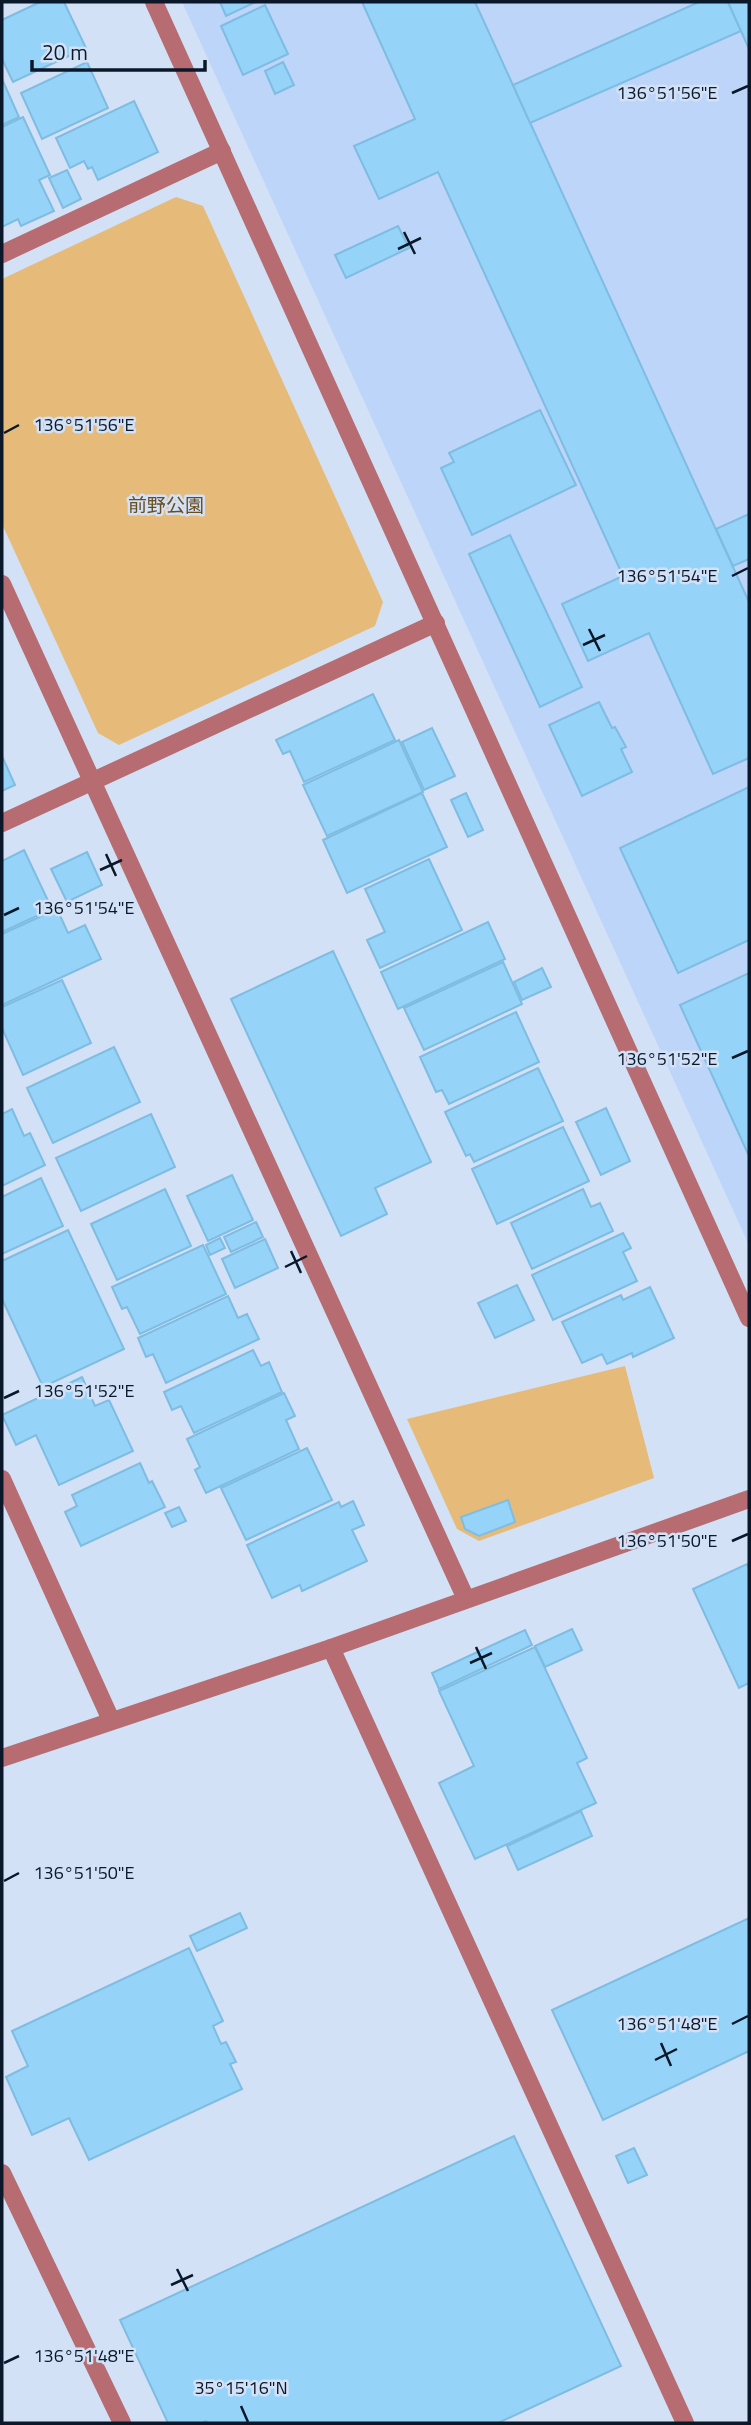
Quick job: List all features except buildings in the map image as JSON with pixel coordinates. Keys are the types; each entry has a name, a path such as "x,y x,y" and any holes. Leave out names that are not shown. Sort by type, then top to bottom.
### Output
{"street":[{"path":"154,2 749,1318"},
{"path":"2,254 222,151"},
{"path":"2,584 466,1599"},
{"path":"2,823 436,624"},
{"path":"2,1479 111,1720"},
{"path":"2,1758 331,1648 749,1499"},
{"path":"331,1648 685,2423"},
{"path":"2,2174 122,2423"}],"shaded area":[{"path":"182,2 749,2 749,1245"}],"green space":[{"name":"前野公園","path":"176,197 203,206 383,602 375,626 119,745 98,733 2,524 2,279"},
{"path":"625,1366 654,1478 479,1541 457,1529 407,1419"}]}
